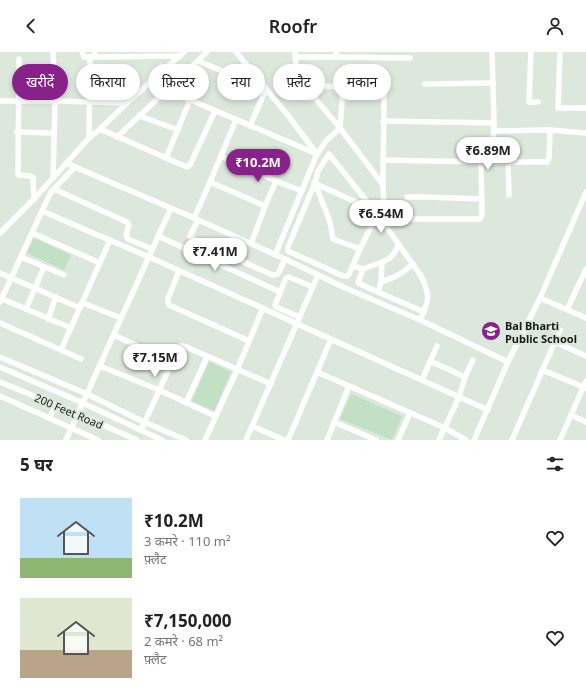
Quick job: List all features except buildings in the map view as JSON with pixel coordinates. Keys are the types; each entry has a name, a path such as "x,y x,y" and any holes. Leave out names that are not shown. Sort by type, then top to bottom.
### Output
{"street":[{"path":"53,52 53,178"},
{"path":"82,52 84,57 93,55 183,53"},
{"path":"195,64 207,52"},
{"path":"236,52 290,118 317,154"},
{"path":"492,52 494,123 492,162"},
{"path":"531,52 528,102 538,102"},
{"path":"560,52 558,108 586,108"},
{"path":"0,233 34,199 89,138 127,102 183,53"},
{"path":"89,138 93,55"},
{"path":"295,55 374,55 410,58"},
{"path":"19,59 17,132 18,174 34,177 34,199"},
{"path":"198,61 266,89"},
{"path":"425,84 493,83"},
{"path":"250,126 266,89"},
{"path":"117,136 157,100"},
{"path":"166,158 190,100 317,154"},
{"path":"316,100 340,128 382,185"},
{"path":"276,255 317,154 326,141 340,128 341,100"},
{"path":"384,100 382,185 384,212"},
{"path":"0,101 127,102"},
{"path":"100,129 184,167 189,166 215,111"},
{"path":"140,116 178,130"},
{"path":"236,120 210,182 190,236 194,240 272,275 278,274 285,259"},
{"path":"383,121 494,123"},
{"path":"494,131 550,130 586,133"},
{"path":"383,160 547,162 549,158 550,130"},
{"path":"17,132 54,133"},
{"path":"420,320 424,312 428,298 425,284 421,276 375,212 329,154 318,171 315,183 288,247 288,251 424,312"},
{"path":"221,156 302,191"},
{"path":"411,219 480,219 482,217 481,162"},
{"path":"508,162 509,195"},
{"path":"66,163 285,259 318,276 420,320 508,362"},
{"path":"71,328 0,299 48,197 75,167"},
{"path":"307,180 375,212"},
{"path":"251,244 276,181"},
{"path":"210,182 265,206"},
{"path":"315,183 331,224 333,239 360,249"},
{"path":"54,189 127,222 129,225 126,237 152,249"},
{"path":"474,440 508,362 540,298 586,192"},
{"path":"407,197 482,199"},
{"path":"68,439 71,428 171,208"},
{"path":"42,211 298,323 488,410"},
{"path":"345,277 349,274 353,266 375,212"},
{"path":"32,233 100,263"},
{"path":"158,236 280,292"},
{"path":"61,350 110,240"},
{"path":"353,266 363,269 382,262 390,258 399,244"},
{"path":"21,256 64,276"},
{"path":"378,292 381,282 382,262"},
{"path":"381,282 392,279 413,264"},
{"path":"26,309 44,267"},
{"path":"358,283 363,269"},
{"path":"567,310 586,269"},
{"path":"179,271 168,299 169,305 249,341"},
{"path":"0,273 56,298 121,318"},
{"path":"246,440 318,276"},
{"path":"300,317 276,307 275,304 286,278 289,277 313,288"},
{"path":"48,319 56,298"},
{"path":"540,298 586,318"},
{"path":"205,440 263,308"},
{"path":"0,323 81,359"},
{"path":"512,440 560,330"},
{"path":"114,335 172,362"},
{"path":"288,440 331,339"},
{"path":"555,342 586,356"},
{"path":"141,430 180,346 184,346 270,384"},
{"path":"422,380 437,346"},
{"path":"0,357 87,394 144,422 186,440"},
{"path":"186,403 207,357"},
{"path":"440,440 473,360"},
{"path":"430,361 465,377"},
{"path":"100,366 159,390 215,416"},
{"path":"0,367 83,403 162,440"},
{"path":"542,370 585,385 560,440"},
{"path":"317,372 445,428 466,440"},
{"name":"200 Feet Road","path":"0,382 137,440"},
{"path":"327,440 349,386"},
{"path":"0,396 98,440"},
{"path":"49,418 56,405"},
{"path":"398,440 410,413"},
{"path":"571,415 586,422"},
{"path":"334,422 376,440"},
{"path":"252,426 284,440"}],"green space":[{"path":"34,238 71,255 64,270 27,253"},
{"path":"209,362 231,372 214,411 192,401"},
{"path":"351,394 402,416 392,440 340,419"}],"place":[{"name":"Bal Bharti Public School","path":"491,331"}]}
